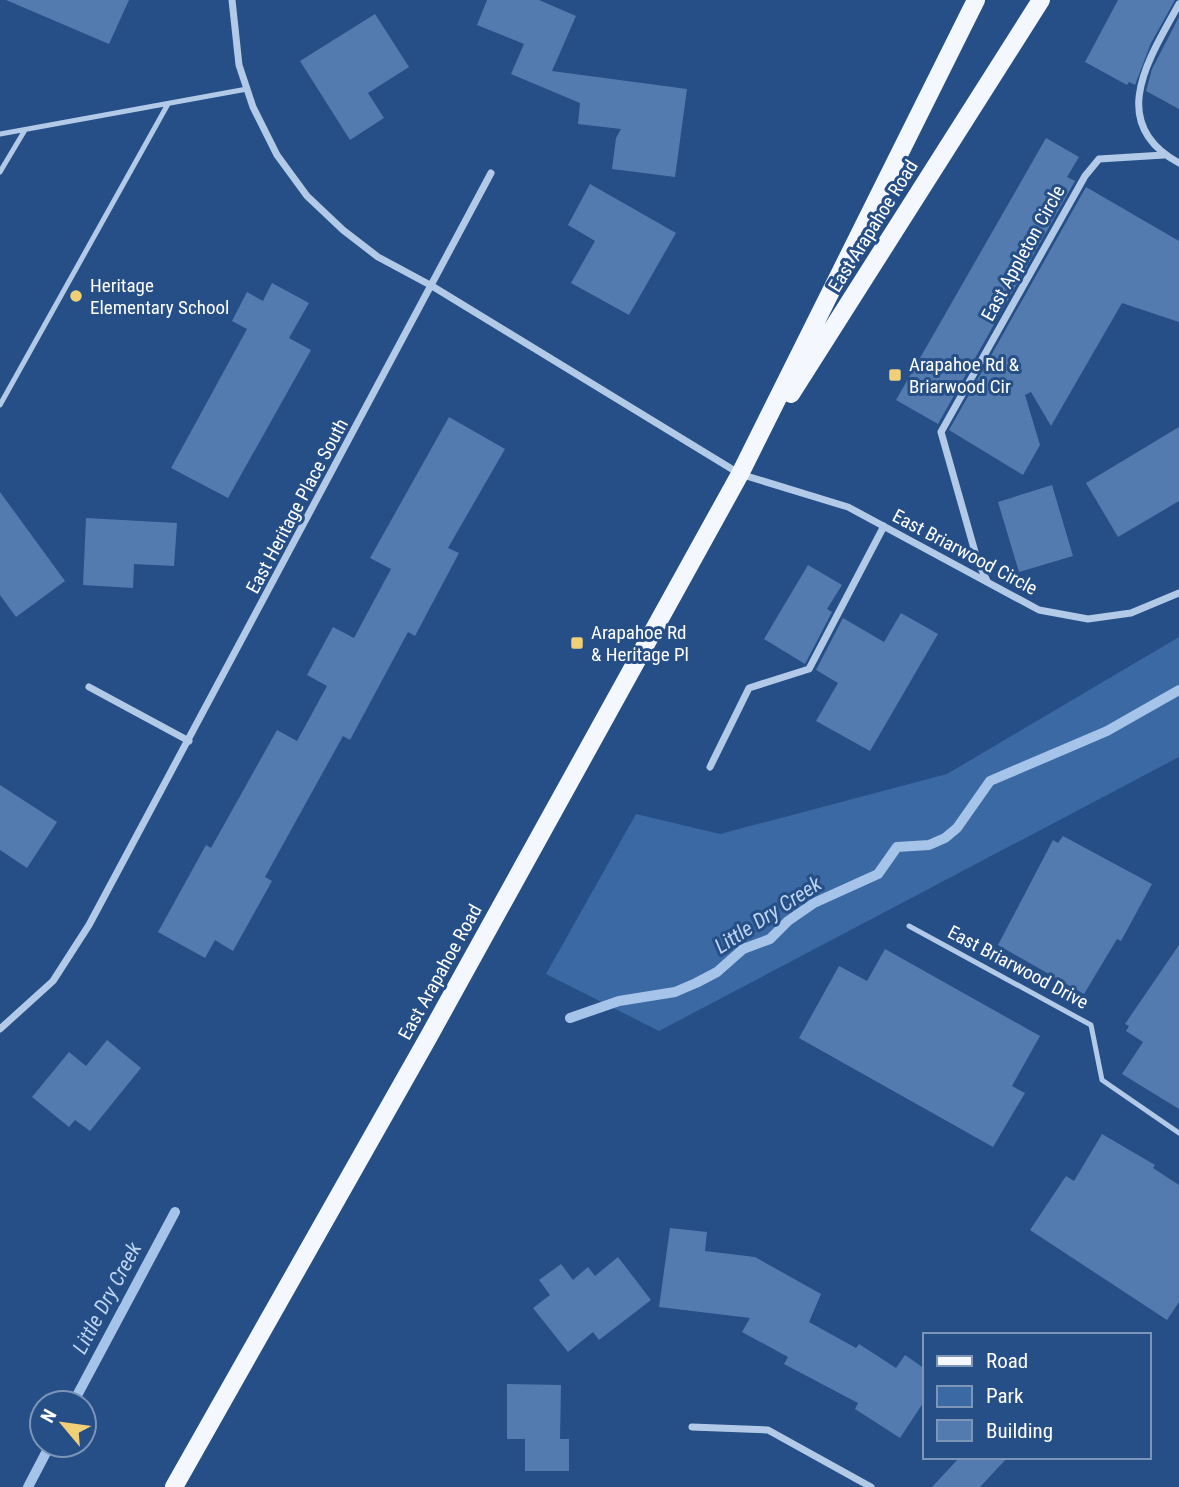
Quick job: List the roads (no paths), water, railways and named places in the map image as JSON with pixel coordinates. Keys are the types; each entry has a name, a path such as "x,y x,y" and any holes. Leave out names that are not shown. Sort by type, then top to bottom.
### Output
{"main road":[{"name":"East Arapahoe Road","path":"174,1487 428,1038 740,474 976,0"},
{"name":"East Arapahoe Road","path":"740,474 1041,0"}],"street":[{"path":"232,0 239,65 277,155 307,196 343,230 378,257 432,286 740,474"},
{"path":"1179,4 1146,63 1139,86 1139,109 1144,131 1164,155 1179,163"},
{"name":"East Appleton Circle","path":"988,582 977,559 941,432 1085,176 1099,159 1164,155"},
{"name":"East Heritage Place South","path":"0,1030 52,981 89,925 491,173"},
{"name":"East Briarwood Circle","path":"740,474 848,507 1039,610 1088,619 1130,613 1179,593"},
{"path":"710,766 749,688 809,668 884,526"},
{"path":"89,687 189,741"},
{"path":"692,1427 768,1430 871,1487"}],"lane":[{"path":"0,134 247,89"},
{"path":"0,405 168,104"},
{"path":"0,172 24,130"},
{"name":"East Briarwood Drive","path":"909,926 1091,1025 1101,1080 1179,1133"}],"waterway":[{"name":"Little Dry Creek","path":"570,1018 619,1001 675,992 717,972 743,949 770,939 788,921 814,903 878,874 897,847 929,845 945,838 957,828 990,781 1107,731 1179,690"},
{"name":"Little Dry Creek","path":"80,1389 175,1212"},
{"name":"Little Dry Creek","path":"28,1487 43,1459"}],"place":[{"name":"Heritage Elementary School","path":"76,296"},
{"name":"Arapahoe Rd & Briarwood Cir","path":"895,375"},
{"name":"Arapahoe Rd & Heritage Pl","path":"577,643"}]}
